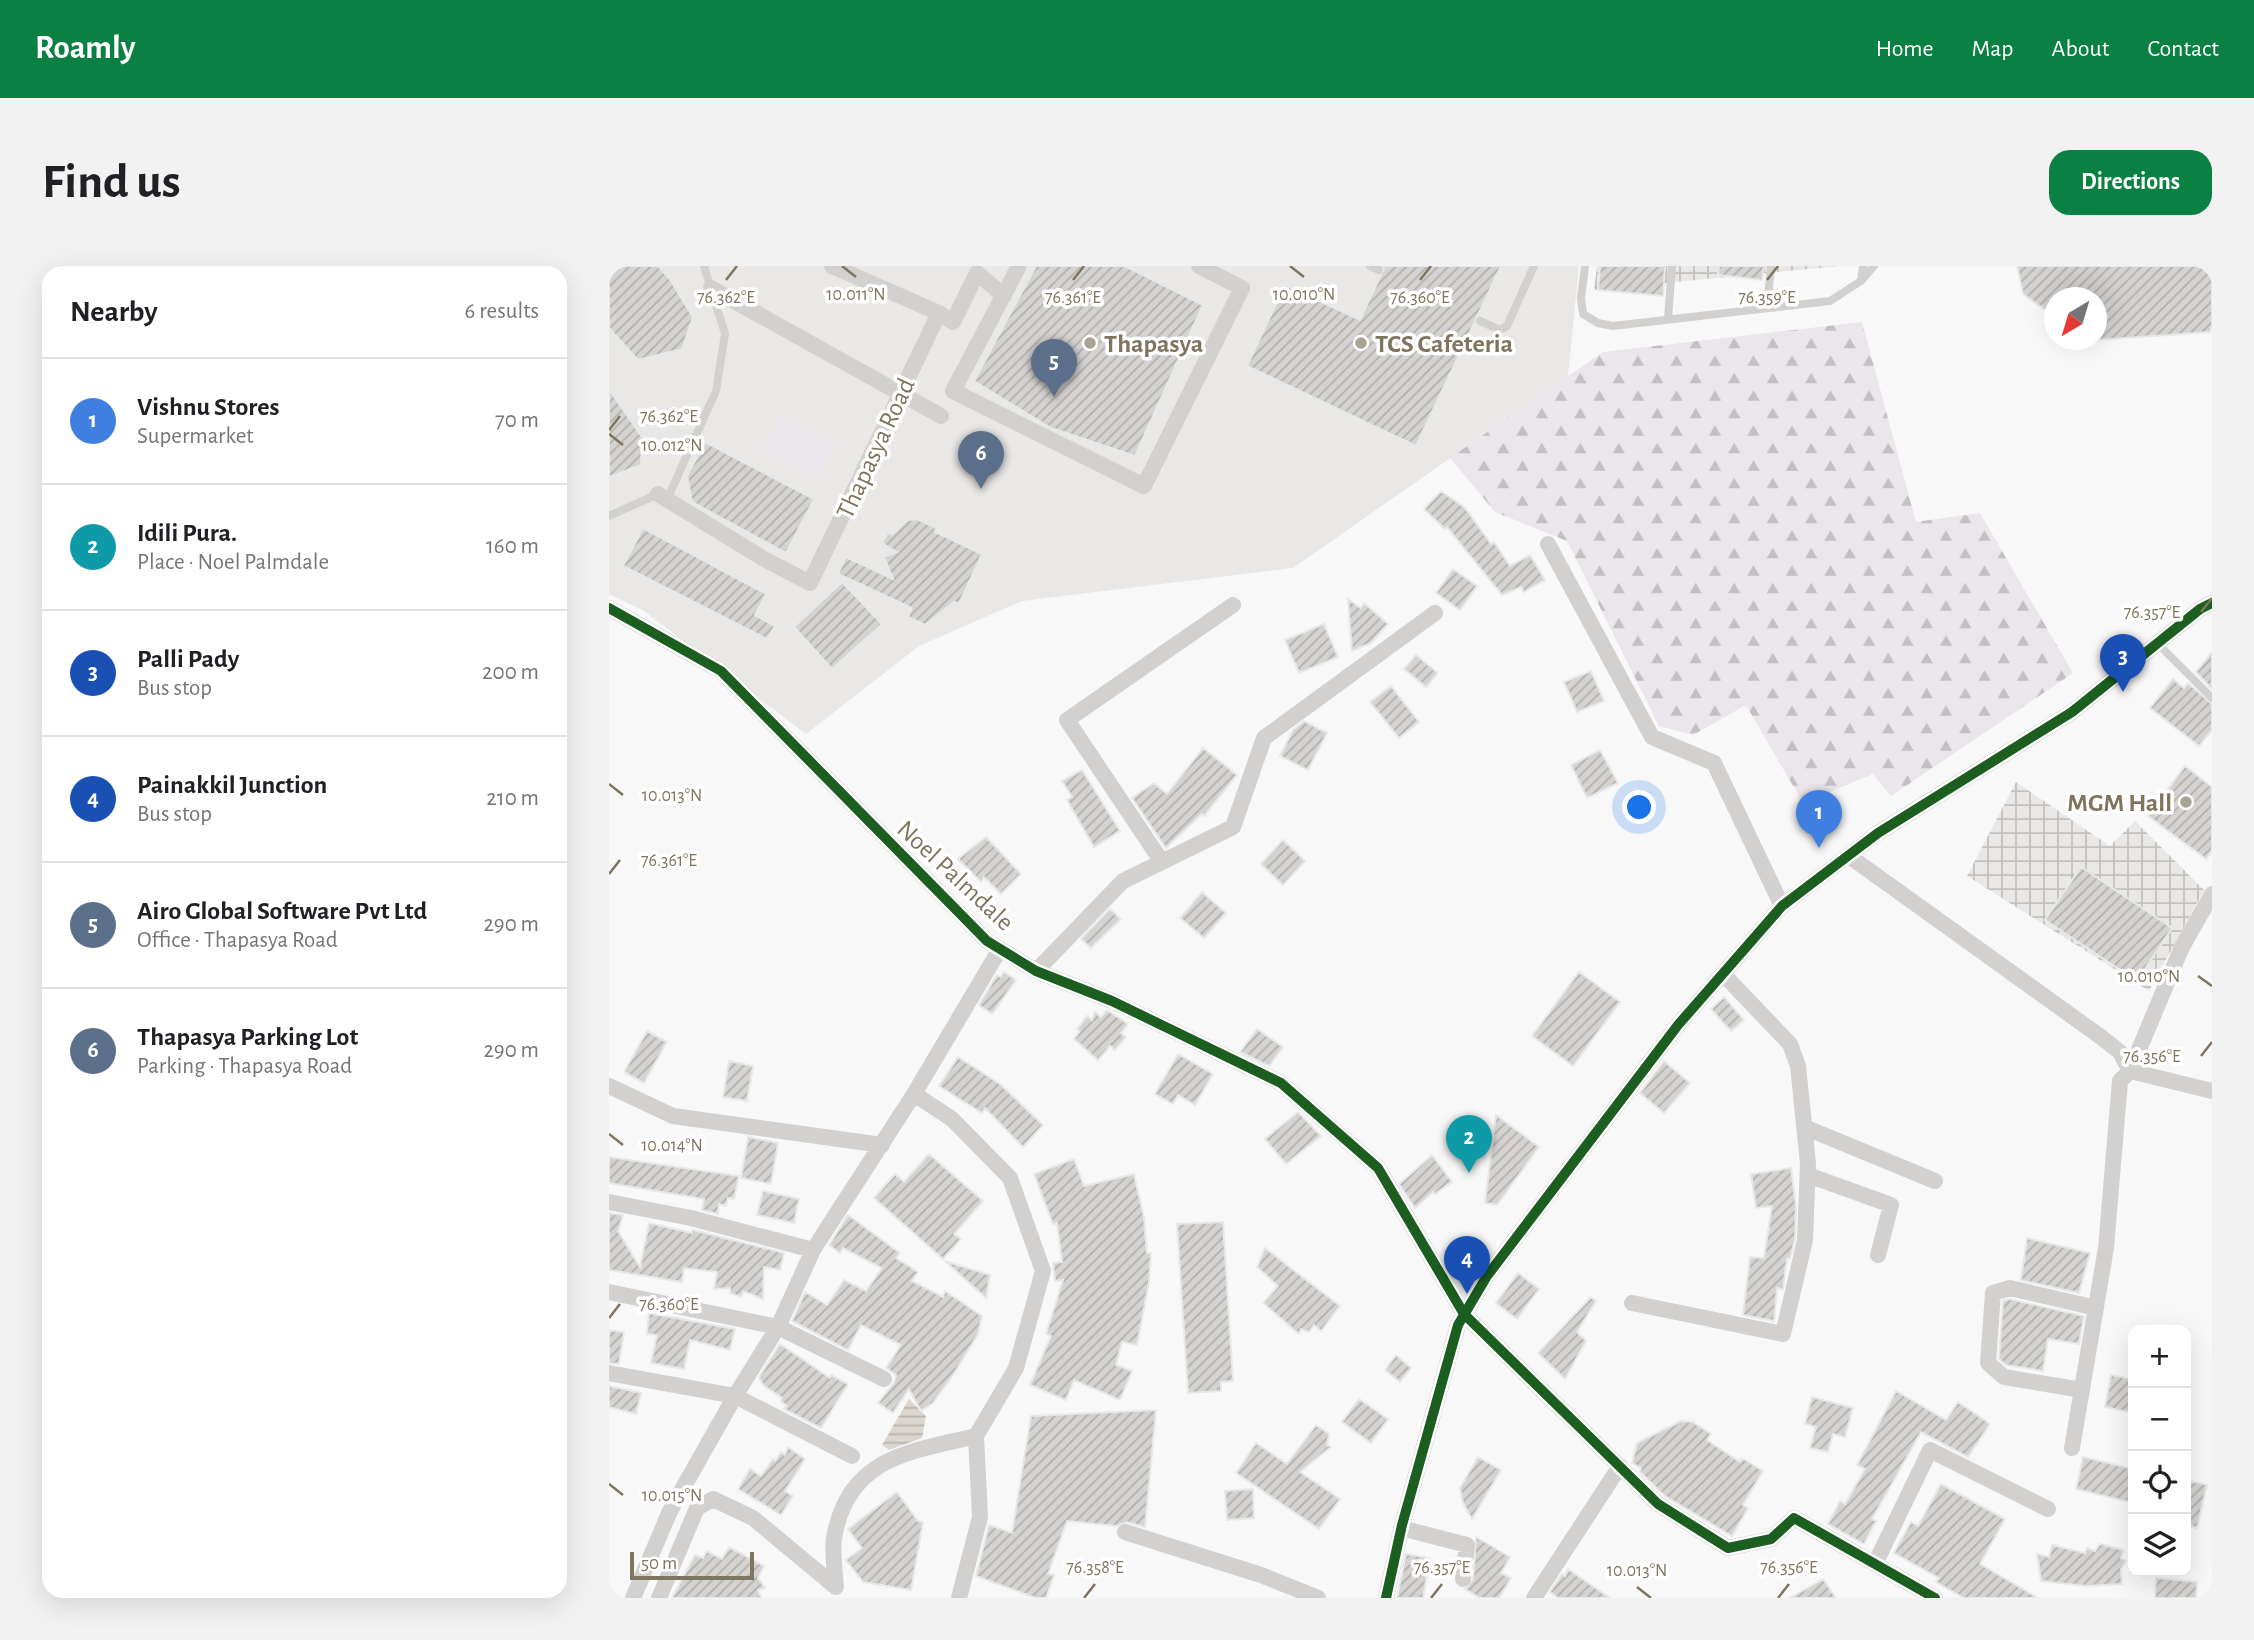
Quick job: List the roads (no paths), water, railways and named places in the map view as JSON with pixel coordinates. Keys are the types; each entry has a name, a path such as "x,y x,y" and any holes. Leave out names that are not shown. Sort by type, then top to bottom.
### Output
{"street":[{"path":"832,266 939,313 953,323 977,273 1005,296"},
{"name":"Thapasya Road","path":"1019,266 953,391 1144,486 1242,288 1199,266"},
{"path":"711,288 941,416"},
{"name":"Thapasya Road","path":"657,494 764,559 810,583 939,313"},
{"path":"1548,544 1652,737 1714,764 1782,906"},
{"path":"1386,1598 1401,1528 1458,1325 1495,1265 1678,1025 1782,906 1878,833 2072,712 2200,609 2212,603"},
{"path":"1162,862 1067,720 1233,605"},
{"name":"Noel Palmdale","path":"609,608 720,671 924,880 1000,949 1035,971 1112,1001 1281,1083 1378,1168 1464,1314 1658,1504 1728,1548 1771,1539 1794,1518 1874,1564"},
{"path":"1035,971 1123,881 1233,827 1263,738 1435,613"},
{"path":"1849,856 2101,1037 2120,1052 2130,1071 2212,1091"},
{"path":"2073,1448 2106,1248 2120,1082 2130,1071 2182,947 2212,894"},
{"path":"633,1598 670,1511 735,1396 778,1327 813,1250 914,1094 1000,949"},
{"path":"1632,1303 1783,1334 1805,1240 1808,1175 1798,1066 1790,1044 1723,974"},
{"path":"609,1086 673,1115 882,1145"},
{"path":"914,1094 952,1119 1010,1178 1043,1271 1016,1368 976,1436 980,1517 959,1598"},
{"path":"1804,1127 1935,1181"},
{"path":"1808,1175 1891,1205 1878,1255"},
{"path":"609,1202 691,1218 813,1250"},
{"path":"2082,1391 2004,1377 1993,1370 1987,1363 1993,1293 2010,1288 2096,1308"},
{"path":"609,1292 778,1327 884,1379"},
{"path":"609,1373 735,1396 852,1456"},
{"path":"659,1598 697,1508 713,1499 753,1518 836,1587 834,1539 850,1489 893,1456 976,1436"},
{"path":"1935,1598 1916,1592 1874,1564 1930,1450 2048,1509"},
{"path":"1534,1598 1621,1466"},
{"path":"1401,1528 1467,1545 1463,1579"},
{"path":"1125,1532 1261,1576 1318,1598"}],"lane":[{"path":"609,516 657,494 669,495 716,391 725,334 704,266"},
{"path":"1370,266 1378,271"},
{"path":"1480,321 1500,330 1507,326 1534,266"},
{"path":"1585,266 1581,298 1583,314 1598,323 1613,326 1831,301 1861,281 1874,266"},
{"path":"1668,319 1672,266"},
{"path":"1767,308 1771,266"},
{"path":"1861,281 1863,266"},
{"path":"2157,643 2212,698"}],"place":[{"name":"Thapasya","path":"1090,343"},
{"name":"TCS Cafeteria","path":"1361,343"},
{"name":"Airo Global Software Pvt Ltd","path":"1054,397"},
{"name":"Thapasya Parking Lot","path":"981,489"},
{"name":"Palli Pady","path":"2123,692"},
{"name":"MGM Hall","path":"2186,802"},
{"name":"Vishnu Stores","path":"1819,848"},
{"name":"Idili Pura.","path":"1469,1173"},
{"name":"Painakkil Junction","path":"1467,1294"}]}
